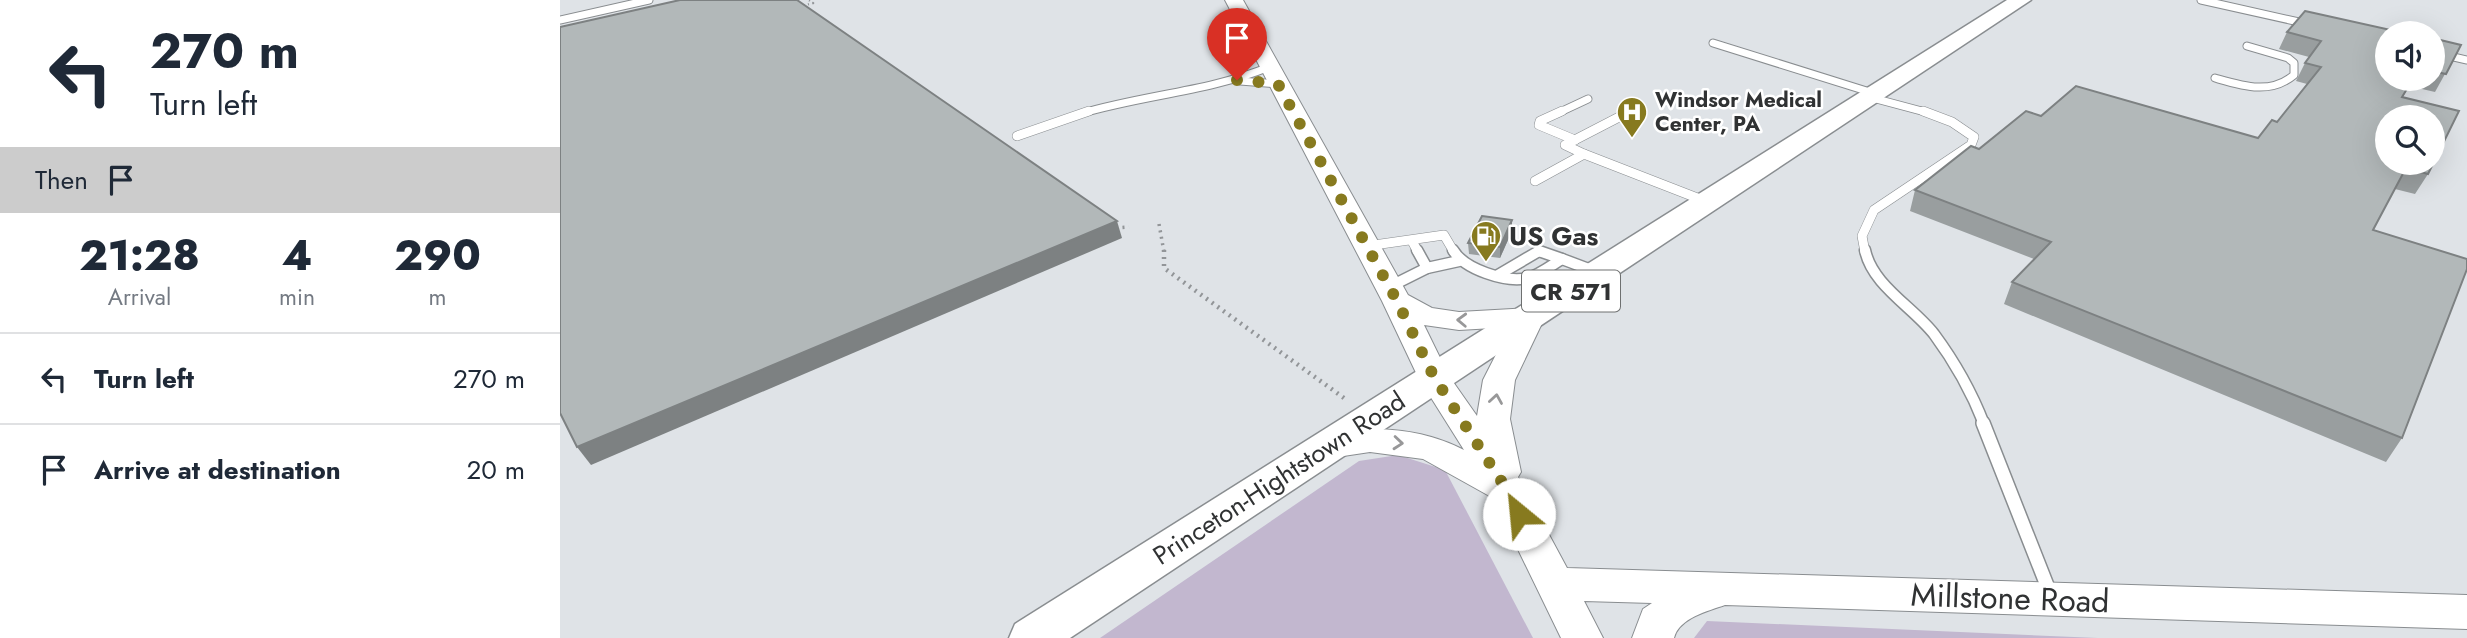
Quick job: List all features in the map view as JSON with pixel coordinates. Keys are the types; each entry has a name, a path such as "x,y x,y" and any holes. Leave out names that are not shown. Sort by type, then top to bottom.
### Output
{"main road":[{"path":"1234,0 1393,294 1434,377 1507,490 1583,638"},
{"name":"Princeton-Hightstown Road","path":"1032,638 2021,0"},
{"path":"1393,294 1424,316 1459,321 1544,308"},
{"path":"1507,490 1493,419 1499,380 1544,308"},
{"path":"1330,446 1370,440 1431,448 1507,490"},
{"name":"Millstone Road","path":"1554,584 2467,612"},
{"path":"1653,638 1658,621 1693,597 1735,589"}],"lane":[{"path":"560,20 649,0"},
{"path":"2201,0 2313,25"},
{"path":"1713,43 1948,121 1964,128 1974,137 1971,145 1874,210 1862,236 1866,256 1881,280 1933,333 1973,396 2052,599"},
{"path":"2215,78 2259,88 2284,84 2294,75 2294,63 2288,58 2248,46"},
{"path":"2445,55 2467,60"},
{"path":"1237,80 1274,76"},
{"path":"1017,136 1126,100 1274,76"},
{"path":"1575,140 1539,125 1540,121 1588,99"},
{"path":"1623,115 1565,145 1708,202"},
{"path":"1535,181 1584,154"},
{"path":"1367,246 1444,235 1460,261 1472,269 1528,278 1562,259"},
{"path":"1412,240 1427,268"},
{"path":"1498,275 1539,251 1599,272"},
{"path":"1393,294 1427,268 1460,261"},
{"path":"1528,278 1544,308"}],"path":[{"path":"809,0 813,4 802,6 813,14"},
{"path":"1106,221 1116,229 1129,227"},
{"path":"1159,224 1166,260 1164,268 1344,398"}],"shaded area":[{"path":"1398,455 1445,470 1533,638 1100,638 1359,461"},
{"path":"1707,621 2098,638 1694,638"}],"building":[{"path":"680,0 797,0 1117,221 577,447 560,413 560,27"},
{"path":"2305,11 2375,27 2375,91 2406,91 2402,97 2435,105 2375,105 2375,175 2402,175 2373,230 2467,259 2467,269 2402,438 2012,282 2051,242 1915,190 1971,146 1979,149 2026,111 2041,116 2076,86 2258,138 2272,120 2277,122 2321,67 2305,63 2321,41 2287,32"},
{"path":"2445,41 2461,45 2445,74"},
{"path":"2445,108 2459,111 2445,139"},
{"path":"1482,216 1512,220 1500,247 1468,243"}],"place":[{"name":"Windsor Medical Center, PA","path":"1632,139"},
{"name":"US Gas","path":"1486,263"}],"route":[{"path":"1237,80 1278,84 1337,188 1434,377 1507,490 1519,514"}]}
